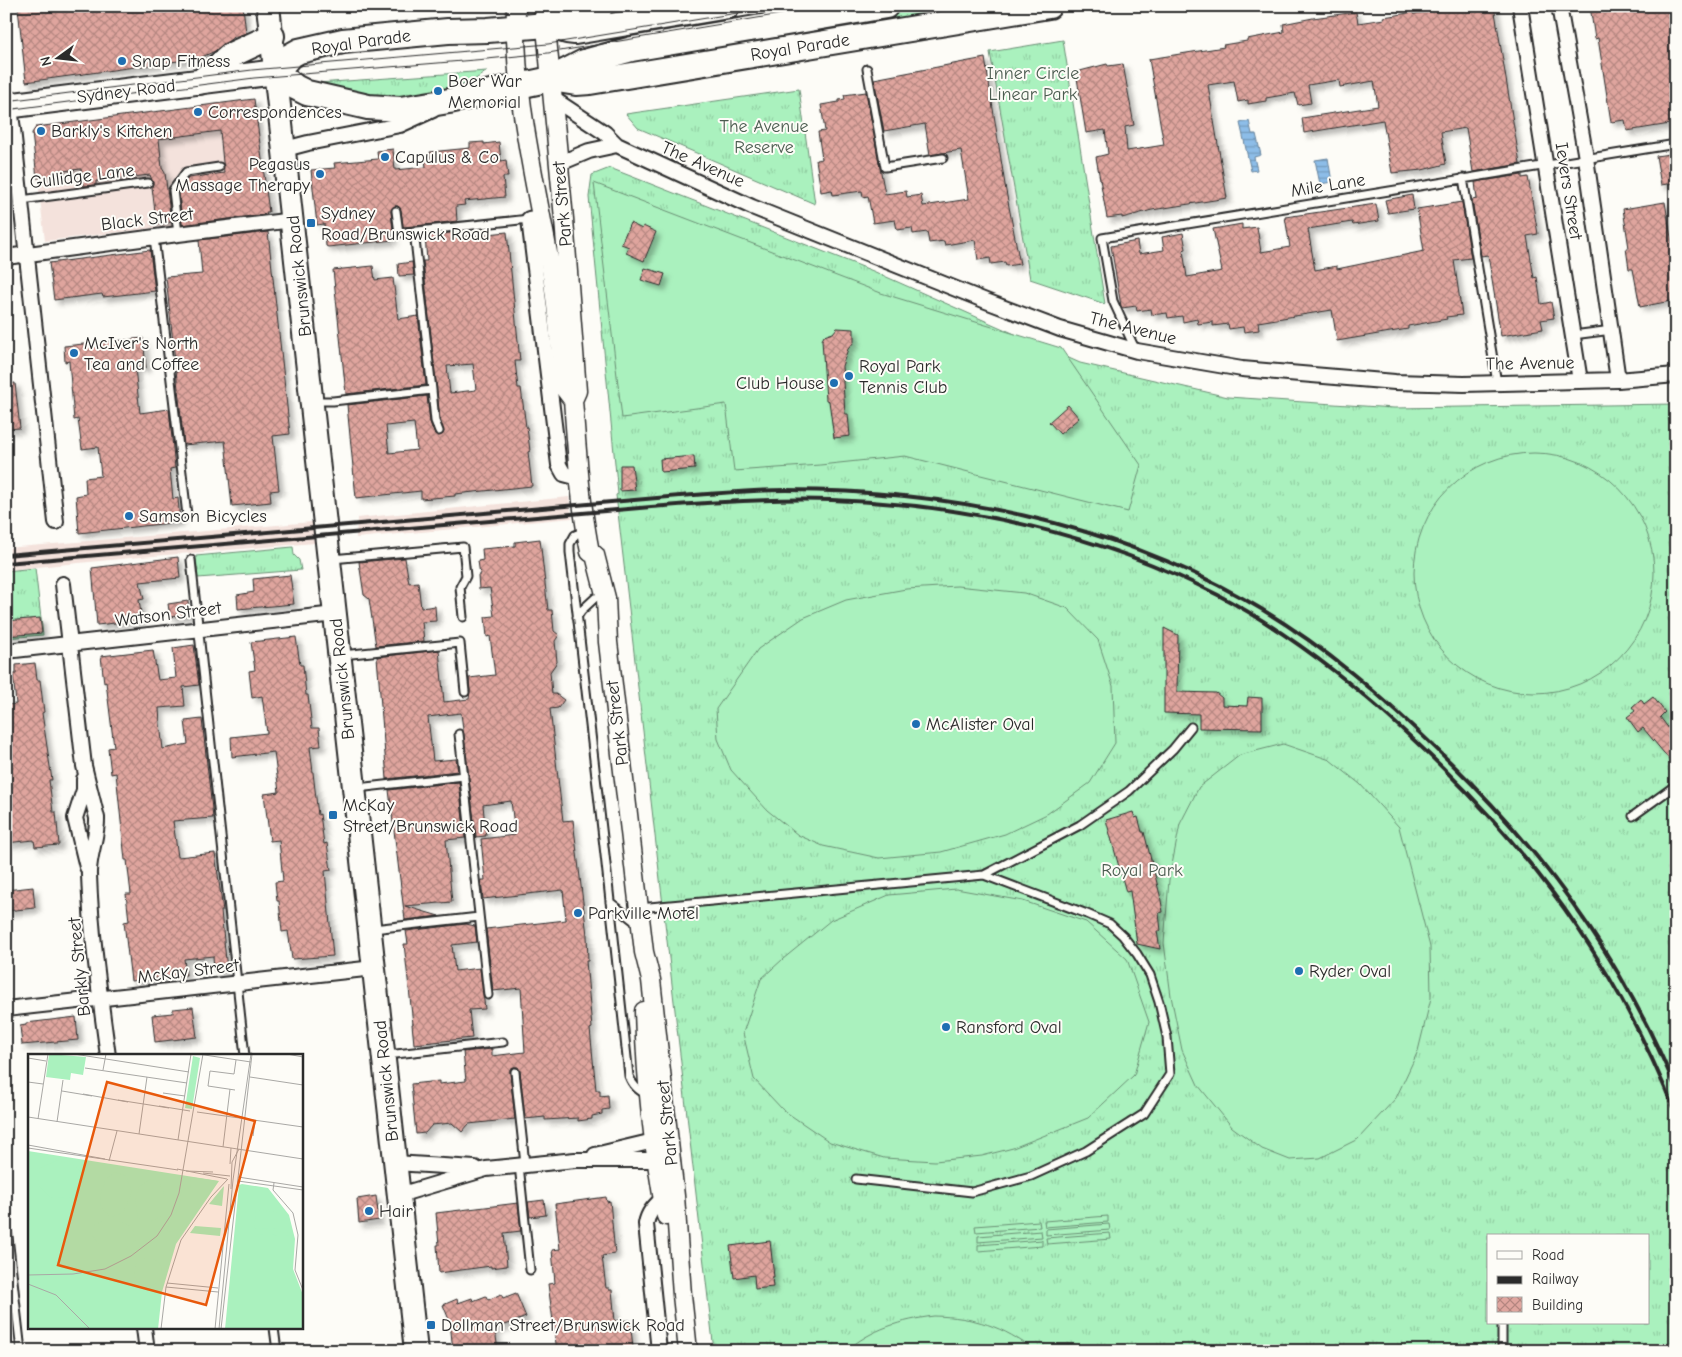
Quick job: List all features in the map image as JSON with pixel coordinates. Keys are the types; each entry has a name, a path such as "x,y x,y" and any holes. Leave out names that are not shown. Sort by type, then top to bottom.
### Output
{"highway":[{"name":"Royal Parade","path":"601,6 545,16 516,17 448,31 334,42 299,51 290,56 276,72 295,87 304,91 362,106 395,109 449,101 520,85 552,88 788,49 1011,9 1049,6"},
{"name":"Royal Parade","path":"545,16 567,31 575,32 728,6"},
{"name":"Royal Parade","path":"552,88 584,62 632,49 886,6"},
{"path":"784,23 788,49"},
{"path":"200,82 232,55 272,36"},
{"name":"Sydney Road","path":"7,105 276,72"}],"main road":[{"name":"Brunswick Road","path":"268,6 416,1351"}],"street":[{"name":"Ievers Street","path":"1520,6 1580,381"},
{"name":"Ievers Street","path":"1559,6 1586,158 1618,380"},
{"name":"Park Street","path":"545,16 564,219 577,391 573,400 579,478 590,552 586,559 608,642"},
{"name":"Park Street","path":"516,17 520,85 559,465 564,474 579,478"},
{"name":"The Avenue","path":"552,88 605,133 617,146 752,207 1060,329 1133,350 1242,369 1376,381 1464,384 1618,380 1676,375"},
{"name":"Royal Parade","path":"284,149 400,125 449,101"},
{"path":"7,105 10,109 21,200 56,522"},
{"path":"558,164 589,151 617,146"},
{"name":"Park Street","path":"535,218 552,272 564,388 573,400"},
{"name":"Black Street","path":"6,257 293,220"},
{"name":"Park Street","path":"590,552 595,555 606,598 608,642 644,952 644,1035 657,1099 688,1351"},
{"name":"Barkly Street","path":"63,584 68,645 75,686 84,766 84,790 74,818 89,873 108,1054"},
{"name":"Watson Street","path":"6,651 335,614"},
{"name":"Barkly Street","path":"84,766 98,826 92,846 89,873"},
{"name":"McKay Street","path":"6,1009 374,968"},
{"path":"575,1160 661,1140"},
{"path":"399,1194 486,1169 575,1160 664,1160"},
{"name":"Park Street","path":"664,1160 663,1198 682,1295"},
{"path":"396,1163 486,1169"},
{"path":"659,1351 646,1224 652,1209 663,1198"},
{"path":"144,1330 147,1351"}],"lane":[{"path":"867,69 885,167 942,158"},
{"name":"Mile Lane","path":"1133,350 1113,301 1102,238 1676,144"},
{"path":"178,234 173,190 186,172 219,167"},
{"path":"1463,178 1497,383"},
{"name":"Gullidge Lane","path":"21,200 148,183"},
{"path":"396,211 399,233 535,218"},
{"path":"414,231 435,421 440,431"},
{"path":"154,237 187,516"},
{"path":"1573,335 1612,330"},
{"path":"312,401 333,401 432,390"},
{"path":"586,531 575,535 569,549 629,1076 632,1084 638,1090 657,1099"},
{"path":"329,560 463,547 466,576 460,586 463,617"},
{"path":"190,560 245,1054"},
{"path":"577,618 581,611 595,598"},
{"path":"339,656 460,643 465,692"},
{"path":"610,902 640,917 984,876 1080,824 1129,791 1174,749 1191,727"},
{"path":"459,734 488,994"},
{"path":"354,788 464,776"},
{"path":"1633,816 1676,785"},
{"path":"856,1179 972,1192 1031,1176 1086,1151 1144,1114 1170,1074 1168,1037 1160,1002 1150,975 1123,936 1110,924 1087,914 984,876"},
{"path":"369,929 480,917"},
{"path":"383,1056 503,1042"},
{"path":"515,1072 530,1270"},
{"path":"6,1219 21,1351"},
{"path":"1502,1324 1502,1351"},
{"path":"274,1330 277,1351"}],"shaded area":[{"path":"254,102 269,212 45,241 32,133 36,127 167,110"},
{"path":"6,207 13,249 6,250"},
{"path":"569,497 572,518 356,538 357,518"},
{"path":"312,522 315,543 6,570 6,548"}],"green space":[{"path":"947,6 948,13 799,37 798,34 801,29"},
{"path":"774,37 774,41 619,65 618,63"},
{"name":"Inner Circle Linear Park","path":"1063,40 1105,304 1030,279 990,52"},
{"path":"487,71 470,83 444,93 407,98 360,97 318,83"},
{"name":"The Avenue Reserve","path":"799,89 815,204 638,128 626,114"},
{"name":"Royal Park","path":"610,168 873,271 1080,363 1228,397 1394,408 1676,404 1676,1351 714,1351 616,495 618,494 589,197 592,175"},
{"name":"Royal Park Tennis Club","path":"594,183 881,293 1061,348 1141,465 1128,512 905,456 820,465 734,471 726,404 622,418"},
{"path":"1522,453 1546,453 1569,458 1591,467 1619,488 1634,506 1645,527 1652,550 1654,573 1652,596 1645,619 1634,640 1619,658 1591,679 1569,688 1546,693 1522,693 1499,688 1477,679 1458,666 1441,649 1428,630 1419,608 1414,585 1414,561 1419,538 1428,516 1441,497 1458,480 1477,467 1499,458"},
{"path":"293,547 294,555 299,560 301,570 198,578 196,556"},
{"path":"35,568 43,635 6,638 6,571"},
{"name":"McAlister Oval","path":"957,586 1024,593 1067,608 1098,640 1113,686 1115,743 1090,783 1047,814 1005,834 941,852 879,858 823,846 798,835 767,810 731,770 718,739 716,709 758,649 803,618 846,600 906,589"},
{"name":"Ryder Oval","path":"1283,744 1330,760 1360,784 1399,827 1430,947 1431,998 1418,1051 1396,1098 1358,1139 1320,1158 1290,1160 1262,1149 1232,1127 1198,1085 1182,1050 1171,996 1164,943 1169,880 1180,824 1199,787 1240,755"},
{"name":"Ransford Oval","path":"956,889 1023,901 1086,922 1127,959 1149,1022 1134,1075 1088,1118 1013,1148 982,1156 935,1161 884,1158 830,1142 783,1110 754,1079 743,1033 761,979 831,920 889,895"},
{"path":"1108,1216 1108,1222 1045,1227 1044,1221"},
{"path":"1039,1221 1040,1227 976,1232 975,1226"},
{"path":"1109,1224 1110,1230 1046,1235 1046,1229"},
{"path":"1041,1231 1042,1237 978,1242 978,1236"},
{"path":"1110,1233 1111,1239 1047,1244 1046,1238"},
{"path":"1042,1240 1042,1246 978,1251 978,1245"},
{"path":"934,1316 962,1318 988,1324 1011,1335 1035,1351 846,1351 876,1331 910,1320"}],"water":[{"path":"1249,121 1252,134 1256,134 1261,155 1254,157 1257,170 1251,171 1240,123"},
{"path":"1328,158 1332,182 1320,184 1315,160"}],"building":[{"path":"32,6 243,6 246,33 234,37 215,51 200,58 26,82 18,8"},
{"path":"1465,6 1494,6 1520,164 1473,172 1466,128 1441,132 1446,164 1422,170 1392,173 1383,120 1304,133 1302,118 1378,106 1374,81 1340,87 1339,80 1308,85 1311,103 1298,105 1295,93 1266,98 1266,101 1248,104 1248,100 1238,102 1234,81 1208,85 1227,198 1152,210 1122,218 1122,216 1107,218 1096,157 1108,154 1105,130 1086,133 1076,72 1107,64 1108,66 1123,64 1134,125 1125,127 1127,151 1164,145 1149,59 1224,47 1223,45 1284,32 1283,24 1313,18 1356,12 1358,23 1413,12 1413,14"},
{"path":"1590,6 1676,6 1676,123 1627,131 1625,120 1611,122 1598,38 1595,39"},
{"path":"985,58 1006,191 1020,264 1006,266 1005,262 991,264 990,258 978,260 975,240 945,245 944,241 929,243 927,232 913,234 912,228 897,230 895,220 873,223 868,196 863,197 862,191 833,195 832,190 821,192 816,160 822,159 818,132 825,131 821,105 839,102 839,100 845,99 844,95 866,92 885,194 906,191 907,197 921,195 923,206 969,199 961,150 930,155 925,124 884,131 874,79"},
{"path":"254,99 269,212 266,212 267,214 182,225 179,191 188,178 224,173 220,131 159,139 171,222 152,225 156,220 153,183 150,175 96,181 96,185 83,186 81,169 54,172 55,175 37,178 32,133 36,127"},
{"path":"484,142 484,144 499,142 501,161 506,160 508,177 503,177 505,197 464,201 465,205 456,206 457,221 403,227 401,210 398,206 395,206 391,211 393,240 326,246 324,224 317,225 311,170 335,168 334,163 378,159 377,151 393,149 395,170 426,167 425,161 431,161 430,152 470,148 470,143"},
{"path":"1676,153 1676,173 1672,174 1674,183 1661,185 1656,156"},
{"path":"1522,175 1522,178 1528,177 1538,234 1527,236 1534,278 1537,277 1541,304 1551,302 1554,318 1541,320 1543,329 1501,336 1488,255 1481,256 1472,200 1477,199 1475,182"},
{"path":"1412,195 1414,209 1388,213 1385,200"},
{"path":"1462,202 1471,258 1454,260 1462,315 1408,326 1408,329 1337,341 1332,310 1258,322 1259,330 1244,332 1243,327 1229,329 1228,324 1213,326 1213,322 1198,324 1197,319 1183,322 1182,316 1168,318 1167,313 1152,315 1151,309 1137,311 1136,306 1122,308 1121,306 1111,246 1137,241 1139,254 1164,250 1162,237 1183,233 1186,249 1183,250 1187,277 1222,271 1213,229 1242,224 1242,229 1257,227 1261,252 1290,247 1285,217 1376,204 1379,221 1353,225 1352,222 1308,229 1315,270 1337,266 1337,269 1424,251 1417,209"},
{"path":"1665,202 1676,267 1676,300 1640,307 1633,269 1629,269 1626,248 1629,248 1623,209"},
{"path":"630,223 642,229 643,226 656,232 644,261 626,253 629,247 621,244"},
{"path":"268,232 290,434 273,436 279,490 270,491 271,502 232,506 225,441 184,445 166,277 202,274 199,240"},
{"path":"458,232 459,237 507,232 520,361 515,361 518,388 521,388 527,427 532,486 421,499 421,491 356,498 347,405 427,396 430,422 434,433 439,436 444,432 440,420 423,261 427,261 425,236","holes":["473,364 476,390 450,393 447,366","414,423 417,450 389,453 386,426"]},
{"path":"150,250 155,291 103,297 102,294 54,300 49,263"},
{"path":"412,262 414,275 399,276 398,264"},
{"path":"373,266 375,280 393,278 398,319 418,316 426,385 346,394 333,270"},
{"path":"645,268 665,274 661,286 641,280"},
{"name":"Club House","path":"837,328 854,329 854,342 848,349 842,366 845,414 848,414 850,436 834,438 829,401 826,400 822,340 824,336 833,333"},
{"path":"143,338 146,367 135,368 140,413 169,409 175,468 170,469 173,499 178,498 180,522 79,533 76,496 86,494 85,478 101,476 98,447 82,449 78,419 74,420 69,361 65,362 64,346"},
{"path":"15,383 20,428 6,429 6,384"},
{"path":"1068,405 1079,418 1060,434 1049,422"},
{"path":"694,456 695,469 661,472 660,459"},
{"path":"620,465 632,465 635,490 620,491"},
{"path":"540,539 548,610 552,610 554,631 559,635 555,641 557,662 550,672 552,694 556,694 564,700 558,708 550,709 563,821 573,820 587,935 588,961 586,961 596,1090 600,1090 600,1096 608,1095 609,1109 602,1110 602,1114 592,1116 592,1119 578,1121 578,1118 545,1120 545,1117 525,1119 520,1071 518,1067 514,1067 510,1069 510,1073 515,1119 469,1124 462,1132 452,1123 432,1125 425,1133 416,1134 411,1084 439,1081 439,1084 466,1081 463,1052 492,1049 492,1056 525,1052 521,988 493,991 486,929 566,920 563,890 483,899 481,880 485,880 481,839 515,835 511,801 483,805 486,836 476,837 461,713 428,717 433,761 456,759 458,771 387,779 377,657 439,650 444,702 469,699 469,678 495,675 490,636 487,637 485,617 494,616 490,588 479,589 478,561 483,560 482,549 515,546 515,542"},
{"path":"178,557 180,578 140,582 144,599 139,600 142,620 97,625 92,568"},
{"path":"405,558 409,583 418,582 421,608 435,606 436,621 422,622 424,641 376,646 369,599 364,595 359,562"},
{"path":"290,575 294,604 238,609 237,595 254,592 253,579"},
{"path":"188,601 190,615 170,617 168,604"},
{"path":"40,618 42,633 6,636 6,621"},
{"path":"1164,628 1178,635 1177,692 1216,693 1222,698 1222,705 1247,706 1248,697 1262,698 1262,729 1199,728 1199,714 1164,713"},
{"path":"296,637 300,665 303,665 312,728 319,728 321,746 310,747 318,815 320,814 324,844 327,843 331,870 325,871 333,956 292,959 288,931 282,932 279,901 277,901 275,882 283,881 279,840 270,841 264,794 279,792 274,752 232,757 231,737 267,733 262,696 252,698 249,671 255,670 251,642"},
{"path":"194,645 199,685 183,687 185,706 159,708 160,724 163,749 188,744 185,721 202,719 213,818 173,821 178,857 215,853 223,911 221,911 227,970 214,971 213,956 184,959 186,975 131,981 124,922 129,921 126,894 131,894 127,860 125,860 116,773 111,774 108,748 114,747 101,656 153,650 158,680 176,678 173,648"},
{"path":"35,663 37,680 40,680 44,712 42,713 52,780 49,780 53,812 56,812 59,845 35,847 34,840 6,843 6,705 16,704 13,674 16,674 16,665"},
{"path":"1653,697 1665,712 1660,717 1676,738 1676,753 1669,759 1643,728 1638,732 1627,717 1635,711 1632,707 1641,699 1644,704"},
{"path":"459,782 465,838 446,840 452,902 405,906 439,916 405,920 389,790"},
{"path":"1133,812 1135,818 1138,817 1142,832 1144,832 1160,895 1163,912 1159,913 1161,931 1157,931 1160,949 1137,944 1130,891 1126,892 1106,820"},
{"path":"33,887 35,908 6,911 6,890"},
{"path":"466,924 475,926 477,942 452,945 455,971 480,968 485,1009 469,1010 472,1038 414,1044 404,944 408,944 406,931"},
{"path":"193,1007 197,1037 155,1042 152,1015 173,1013 173,1009"},
{"path":"76,1017 78,1040 22,1045 20,1026 26,1025 26,1023"},
{"path":"376,1196 379,1220 359,1223 357,1199"},
{"path":"606,1197 607,1202 610,1201 615,1254 602,1256 606,1288 612,1290 615,1321 630,1320 633,1347 597,1351 557,1351 548,1284 555,1283 552,1250 560,1249 555,1204"},
{"path":"544,1200 546,1215 530,1217 528,1202"},
{"path":"518,1203 521,1231 504,1233 507,1266 491,1268 491,1266 439,1273 436,1213"},
{"path":"770,1241 774,1277 772,1277 773,1287 755,1289 754,1275 734,1278 730,1246"},
{"path":"516,1293 526,1317 495,1329 498,1351 453,1351 450,1322 443,1305 457,1299 458,1303 472,1298 473,1301 486,1296 488,1300 501,1294 503,1298"}],"tram line":[{"path":"6,101 252,70 548,44 780,6"},
{"path":"6,110 254,78 548,53 829,6"}],"railway":[{"path":"6,555 680,496 773,490 845,491 905,496 964,504 1022,515 1080,530 1136,549 1191,572 1244,599 1327,653 1427,739 1519,835 1580,914 1633,999 1656,1043 1676,1089"},
{"path":"6,563 651,507 764,500 832,500 931,508 1030,526 1079,539 1173,574 1249,612 1337,673 1418,743 1480,806 1515,846 1578,929 1632,1018 1655,1065 1676,1115"}],"place":[{"name":"Snap Fitness","path":"122,61"},
{"name":"Boer War Memorial","path":"438,91"},
{"name":"Correspondences","path":"198,112"},
{"name":"Barkly's Kitchen","path":"41,131"},
{"name":"Capulus & Co","path":"385,157"},
{"name":"Pegasus Massage Therapy","path":"320,174"},
{"name":"Sydney Road/Brunswick Road","path":"311,223"},
{"name":"McIver's North Tea and Coffee","path":"74,353"},
{"name":"Royal Park Tennis Club","path":"849,376"},
{"name":"Club House","path":"834,383"},
{"name":"Samson Bicycles","path":"129,516"},
{"name":"McAlister Oval","path":"916,724"},
{"name":"McKay Street/Brunswick Road","path":"333,815"},
{"name":"Parkville Motel","path":"578,913"},
{"name":"Ryder Oval","path":"1299,971"},
{"name":"Ransford Oval","path":"946,1027"},
{"name":"Hair","path":"369,1211"},
{"name":"Dollman Street/Brunswick Road","path":"431,1325"}]}
